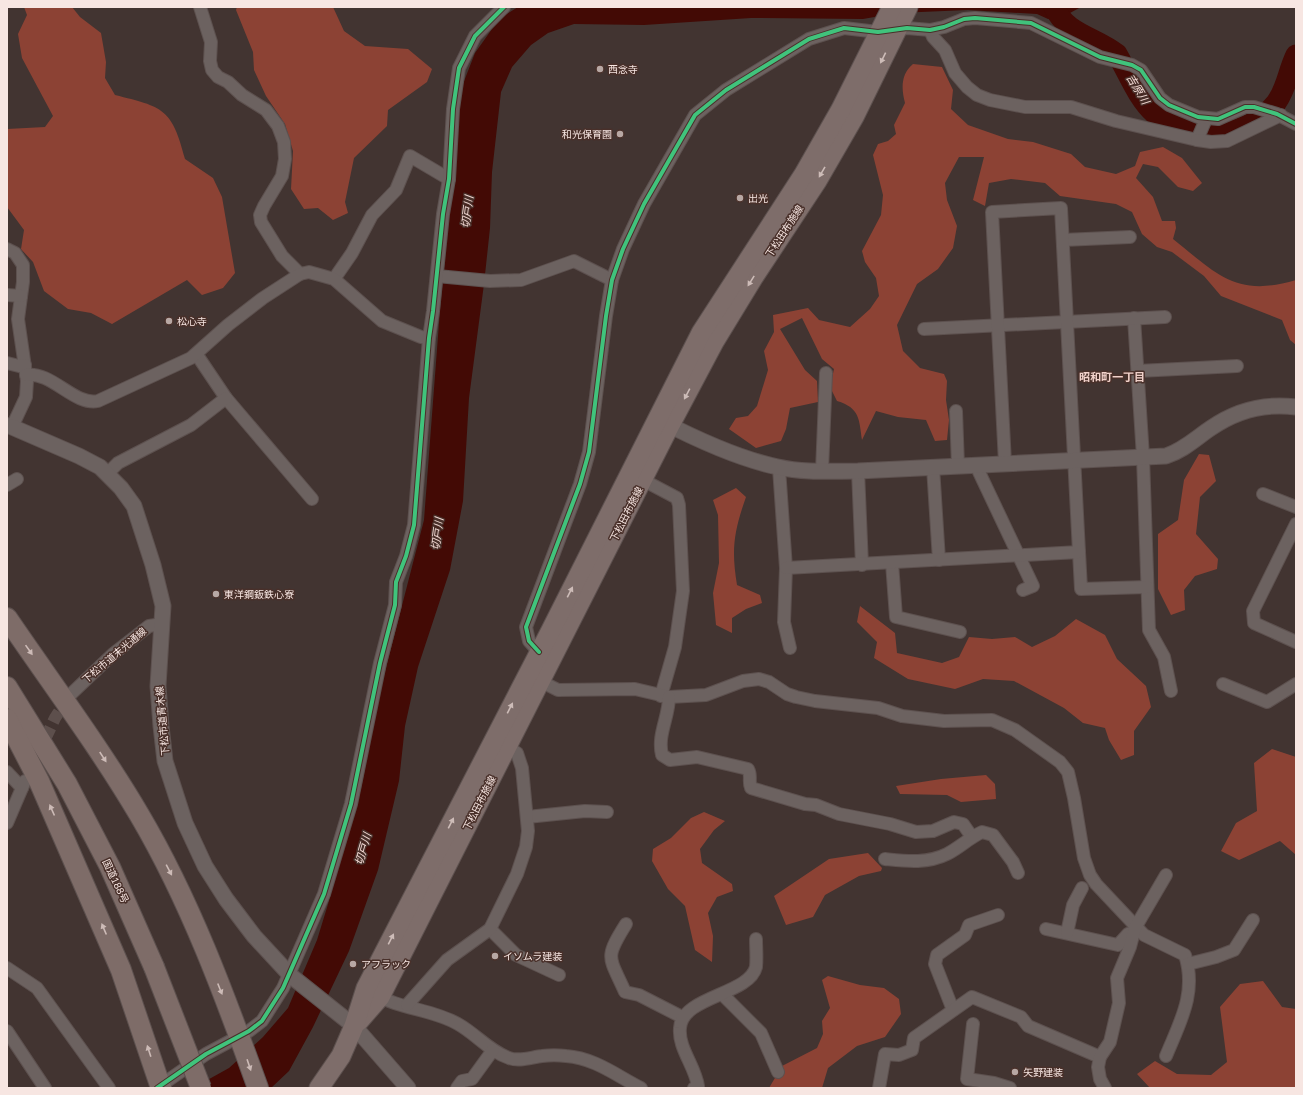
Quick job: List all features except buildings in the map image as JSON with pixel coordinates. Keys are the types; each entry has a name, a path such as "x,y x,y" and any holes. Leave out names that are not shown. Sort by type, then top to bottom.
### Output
{"highway":[{"path":"7,618 87,732 140,816 175,882 240,1039 258,1088"},
{"name":"国道188号","path":"7,687 74,798 110,867 154,967 201,1088"},
{"path":"7,719 40,781 121,970 159,1087"}],"main road":[{"name":"下松田布施線","path":"319,1088 342,1056 354,1026 373,993 534,678 643,480 663,422 701,333 804,174 893,21"},
{"name":"下松田布施線","path":"534,678 539,652 663,422"}],"street":[{"path":"200,7 211,42 210,61 212,70 218,77 228,82 242,94 266,110 278,126 284,142 285,159 282,176 260,215 261,222 282,256 300,274"},
{"path":"159,1087 206,1054 240,1039 262,1021 290,974 324,894 351,804 380,663 395,605 396,582 406,556 414,525 429,338 439,276 443,214 450,178 453,109 459,68 475,36 504,7"},
{"path":"539,652 529,641 526,627 580,484 589,452 612,280 623,249 644,204 695,115 726,90 809,39 844,28 893,21 930,30 944,27 964,19 975,18 1031,23 1100,57 1115,62 1132,65 1140,70 1160,98 1170,105 1206,119 1218,119 1245,107 1254,107 1289,118"},
{"path":"930,30 933,37 945,50 955,73 967,87 977,95 990,100 1025,107 1071,107 1116,121 1211,142 1227,141 1289,118"},
{"path":"1197,140 1206,119"},
{"path":"334,279 352,253 372,216 396,190 410,156 450,178"},
{"path":"1005,463 992,212 1062,208 1081,589 1147,586"},
{"path":"1063,240 1130,237"},
{"path":"7,249 15,253 23,265 18,319 26,370 26,397 10,425"},
{"path":"439,276 490,281 521,280 574,261 612,280"},
{"path":"7,363 19,366 41,376 91,402 98,401 197,355 245,311 292,277 309,272 334,279 382,321 421,337 429,338"},
{"path":"7,295 21,296"},
{"path":"924,329 1165,317"},
{"path":"1134,318 1143,457 1149,630 1164,657 1171,691"},
{"path":"197,355 226,398 312,499"},
{"path":"1138,371 1237,366"},
{"path":"822,471 826,373"},
{"path":"108,473 118,463 192,425 226,398"},
{"path":"663,422 733,453 779,468 822,471 858,471 1166,456 1179,452 1212,427 1234,414 1250,409 1276,405 1296,407"},
{"path":"956,411 958,466"},
{"name":"下松市道青木線","path":"10,425 79,456 108,473 134,506 139,518 163,606 158,686 165,761 185,823 205,866 226,899 254,936 290,974 354,1026 408,1088"},
{"path":"978,465 979,472 1033,586 1023,590"},
{"path":"933,467 939,560"},
{"path":"779,468 786,568 784,622 790,648"},
{"path":"858,471 862,565"},
{"path":"643,480 677,498 679,505 683,591 675,647 665,697 669,707 659,743 662,755 670,760 697,757 748,769 751,774 751,788 806,804 816,805 839,814 890,824 916,832 933,831 954,822 963,824 972,837"},
{"path":"1263,494 1296,508"},
{"path":"1296,524 1254,611 1254,624 1296,642"},
{"path":"786,568 1079,552"},
{"path":"892,563 896,617 960,632"},
{"name":"下松市道末光通線","path":"71,694 113,654 149,626 162,624"},
{"path":"534,678 558,690 635,689 665,697 706,695 743,681 760,679 769,682 787,694 815,701 872,707 902,716 944,721 992,720 1015,730 1060,762 1068,772 1084,858 1090,875 1096,884 1126,914 1134,930 1185,955 1188,964 1187,1006 1166,1056"},
{"path":"1223,684 1267,702 1296,684"},
{"path":"407,1005 447,960 490,929 517,874 526,847 527,817 522,768 517,753 501,743"},
{"path":"7,772 23,784 7,823"},
{"path":"527,817 584,811 607,812"},
{"path":"885,859 913,862 935,858 947,854 982,832 993,835 1013,862 1018,873"},
{"path":"1104,1088 1100,1079 1098,1067 1100,1058 1110,1042 1119,1003 1117,978 1130,947 1134,930 1166,875"},
{"path":"1067,933 1073,905 1082,888"},
{"path":"953,1010 935,964 937,955 964,935 969,925 998,915"},
{"path":"1188,964 1216,957 1234,950 1253,920"},
{"path":"626,924 610,952 610,959 626,992 640,995 682,1017"},
{"path":"490,929 516,955 559,975"},
{"path":"1046,929 1118,945 1134,930"},
{"path":"694,1088 698,1086 696,1075 681,1041 680,1028 682,1017 687,1011 722,994 750,977 756,968 756,939"},
{"path":"7,968 37,988 109,1088"},
{"path":"373,993 392,1002 433,1013 458,1023 493,1050 510,1059 543,1056 583,1058 597,1063 641,1088"},
{"path":"722,994 761,1033 778,1072"},
{"path":"879,1088 885,1054 899,1055 912,1050 914,1038 972,997 1021,1017 1028,1026 1100,1058"},
{"path":"973,1024 967,1079 994,1083 1010,1088"},
{"path":"7,1031 45,1088"},
{"path":"457,1088 462,1081 472,1079 493,1050"}],"shaded area":[{"path":"24,7 72,7 80,17 101,33 106,62 105,78 115,95 144,103 163,112 175,129 185,159 213,178 222,197 235,273 223,288 202,295 187,280 112,324 91,313 68,309 44,291 33,262 21,249 24,230 7,207 7,129 45,127 53,116 22,58 18,34 27,15"},
{"path":"237,7 333,7 344,31 365,46 408,49 432,69 427,82 388,110 387,126 354,158 345,202 348,213 333,220 318,208 304,209 291,189 293,151 285,124 266,96 254,70 253,52 236,10"},
{"path":"913,64 942,67 953,90 951,109 968,125 1008,139 1033,142 1071,154 1085,167 1116,174 1135,166 1140,152 1163,147 1182,158 1202,183 1193,191 1178,187 1158,167 1143,164 1136,178 1153,197 1162,221 1175,221 1176,228 1173,239 1215,272 1242,284 1258,286 1275,285 1296,280 1296,345 1290,340 1282,320 1221,296 1204,276 1172,252 1157,247 1142,234 1132,212 1116,204 1060,196 1045,183 1011,179 989,183 985,206 973,200 984,157 959,157 945,183 947,200 957,226 953,248 938,269 917,284 897,325 903,351 920,368 944,374 947,381 946,400 949,420 947,440 935,441 926,420 898,417 876,411 862,440 857,415 850,407 837,401 830,387 834,369 822,359 802,318 780,329 805,370 817,381 818,402 790,408 786,429 781,441 756,448 729,429 736,418 748,416 757,406 768,370 764,351 774,332 773,315 808,308 819,320 850,327 870,309 879,296 876,278 865,262 862,251 881,215 883,195 873,155 878,144 888,141 896,134 894,125 905,103 903,92 904,77 906,72"},
{"path":"1199,454 1209,455 1216,481 1200,497 1196,534 1218,559 1217,569 1195,576 1184,590 1185,610 1171,615 1158,589 1158,534 1178,520 1184,480"},
{"path":"736,488 746,497 736,530 734,561 737,585 760,595 762,603 746,609 732,618 732,633 716,625 713,593 719,563 718,515 713,500"},
{"path":"860,606 895,633 897,653 942,663 959,657 969,637 992,639 1015,637 1032,647 1055,636 1076,619 1105,635 1117,659 1146,686 1151,707 1134,731 1134,755 1121,760 1109,740 1105,728 1083,723 1064,708 1014,681 983,679 955,689 908,679 874,658 877,642 857,622"},
{"path":"1272,749 1296,757 1296,855 1280,841 1239,860 1221,851 1236,823 1257,811 1254,763"},
{"path":"986,775 995,784 996,799 961,802 947,795 900,794 896,786 941,779"},
{"path":"704,812 725,821 714,830 700,849 702,863 732,884 733,891 717,897 708,913 713,936 712,962 695,950 685,906 668,889 652,861 653,849 671,838 691,818"},
{"path":"868,853 882,868 881,871 859,876 825,895 813,917 786,925 774,896 829,859"},
{"path":"828,976 860,985 884,988 899,999 901,1014 885,1037 857,1046 828,1068 822,1088 769,1088 782,1066 817,1048 823,1034 822,1021 830,1008 822,980"},
{"path":"1263,981 1282,1007 1296,1009 1296,1088 1150,1088 1137,1074 1155,1061 1177,1074 1211,1075 1227,1062 1220,1007 1240,984"}],"water":[{"name":"切戸川","path":"518,7 1081,7 1070,13 1048,19 1037,14 968,10 897,13 863,19 751,18 644,25 574,24 548,33 531,45 512,67 501,92 492,172 490,228 469,398 463,501 450,570 418,667 405,726 399,781 378,870 349,951 313,1027 289,1071 271,1088 193,1088 229,1068 263,1037 288,1008 317,940 329,901 337,867 361,789 379,695 424,520 440,310 461,89 475,53 492,29 505,15"}],"waterway":[{"name":"吉原川","path":"1054,7 1059,16 1074,29 1117,54 1143,101 1154,113 1168,121 1196,131 1211,133 1239,129 1252,123 1265,114 1280,97 1296,55"}],"tunnel":[{"path":"30,771 55,718 68,698"}],"cycle path":[{"path":"157,1088 206,1054 249,1031 262,1021 283,988 324,894 351,804 380,663 395,605 396,582 406,556 414,525 429,338 443,214 449,179 453,109 459,68 475,36 504,7"},
{"path":"539,652 529,641 526,627 580,484 589,452 612,280 623,249 644,204 695,115 726,90 809,39 844,28 878,32 907,28 930,30 944,27 964,19 975,18 1031,23 1100,57 1132,65 1141,70 1160,98 1169,105 1198,117 1218,119 1245,107 1254,107 1277,114 1296,124"}],"place":[{"name":"西念寺","path":"600,69"},
{"name":"和光保育園","path":"620,134"},
{"name":"出光","path":"740,198"},
{"name":"松心寺","path":"169,321"},
{"name":"東洋鋼鈑鉄心寮","path":"216,594"},
{"name":"イソムラ建装","path":"495,956"},
{"name":"アフラック","path":"353,964"},
{"name":"矢野建装","path":"1015,1072"}],"district":[{"name":"昭和町一丁目","path":"1112,377"}]}
